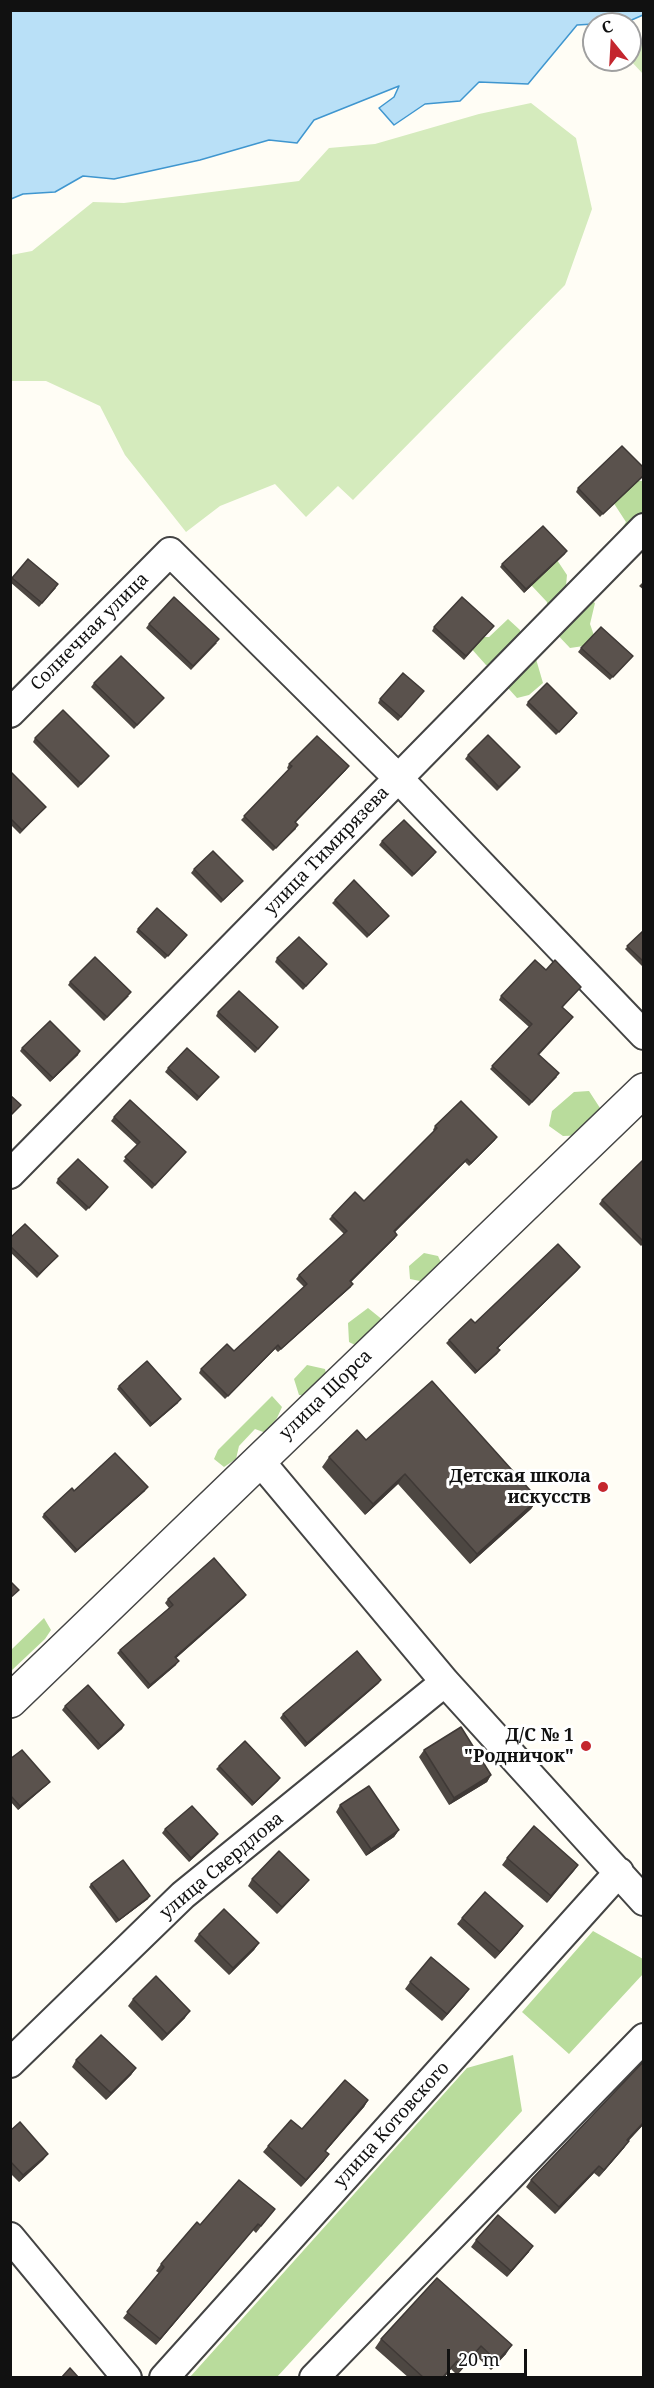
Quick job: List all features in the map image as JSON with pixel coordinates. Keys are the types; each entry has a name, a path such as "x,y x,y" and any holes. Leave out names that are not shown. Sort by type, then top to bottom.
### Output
{"street":[{"name":"улица Тимирязева","path":"10,1174 644,528"},
{"name":"Солнечная улица","path":"10,713 170,552 398,778"},
{"path":"398,778 644,1035"},
{"name":"улица Щорса","path":"10,1701 644,1090"},
{"path":"260,1460 445,1682 644,1901"},
{"name":"улица Свердлова","path":"10,2063 183,1895 445,1682"},
{"name":"улица Котовского","path":"164,2378 619,1872"},
{"path":"314,2378 644,2038"},
{"path":"10,2237 127,2378"}],"green space":[{"path":"643,44 643,74 641,72"},
{"path":"531,103 576,138 592,209 565,285 353,500 338,486 306,517 275,484 220,506 186,532 125,455 100,406 46,381 11,381 11,255 32,251 93,202 124,203 299,181 329,148 375,144 479,114"},
{"path":"626,480 643,481 643,541 635,550 620,531 626,522 613,502"},
{"path":"557,560 567,575 566,586 595,603 590,624 597,644 570,648 552,629 546,618 547,602 532,586 533,576"},
{"path":"508,619 520,630 521,647 501,666 486,665 469,646 476,637 489,637"},
{"path":"528,657 536,659 543,683 529,695 517,698 508,688"},
{"path":"589,1091 600,1108 596,1125 587,1135 563,1136 549,1126 552,1111 574,1092"},
{"path":"424,1253 438,1256 443,1267 425,1282 410,1279 409,1266"},
{"path":"368,1308 384,1321 359,1347 349,1342 348,1323"},
{"path":"307,1365 325,1369 327,1378 316,1396 299,1395 294,1379"},
{"path":"272,1396 282,1407 277,1418 266,1433 255,1429 239,1446 236,1459 224,1467 214,1459 218,1450"},
{"path":"44,1618 51,1630 45,1639 11,1671 11,1650"},
{"path":"593,1931 643,1959 643,1974 569,2054 522,2012"},
{"path":"513,2055 522,2111 277,2377 190,2377 467,2068"}],"water":[{"path":"643,10 643,15 642,12 582,12 582,25 577,25 528,84 479,82 460,101 425,104 394,125 379,108 394,97 399,86 314,120 297,143 269,140 200,160 114,179 83,176 55,192 23,194 11,199 11,11"}],"building":[{"path":"622,446 644,468 644,475 603,514 578,488"},
{"path":"543,526 567,551 526,589 502,564"},
{"path":"28,559 58,584 42,603 12,578"},
{"path":"174,597 219,639 193,666 149,624"},
{"path":"462,597 494,626 466,656 434,627"},
{"path":"601,627 633,656 613,677 581,648"},
{"path":"121,656 164,698 137,725 94,683"},
{"path":"403,673 424,691 401,717 380,699"},
{"path":"547,683 577,713 559,732 528,702"},
{"path":"63,710 109,756 81,784 35,738"},
{"path":"488,735 520,767 499,787 468,755"},
{"path":"317,736 349,766 295,822 298,825 276,848 244,816 292,766 289,764"},
{"path":"10,771 46,807 22,830 10,818"},
{"path":"404,820 436,852 414,874 382,841"},
{"path":"213,851 243,881 223,900 194,869"},
{"path":"354,880 389,916 369,935 335,900"},
{"path":"157,908 187,935 168,956 138,929"},
{"path":"644,930 644,962 627,946"},
{"path":"299,937 327,964 306,986 277,958"},
{"path":"95,957 131,992 107,1017 70,982"},
{"path":"535,960 546,970 555,960 581,987 562,1007 573,1017 538,1054 559,1073 532,1102 492,1066 532,1024 501,996"},
{"path":"239,991 278,1027 258,1049 218,1012"},
{"path":"50,1021 80,1051 53,1078 22,1048"},
{"path":"187,1048 219,1077 199,1097 168,1068"},
{"path":"10,1095 21,1105 10,1116"},
{"path":"130,1100 186,1152 155,1185 125,1157 140,1142 114,1117"},
{"path":"461,1101 497,1137 471,1163 467,1159 394,1231 397,1235 350,1281 353,1284 281,1349 278,1345 228,1396 201,1369 227,1344 234,1351 307,1284 299,1275 347,1231 332,1216 355,1192 364,1201"},
{"path":"78,1159 108,1187 89,1208 58,1179"},
{"path":"644,1161 644,1242 602,1200"},
{"path":"25,1224 58,1256 39,1274 10,1246 10,1238"},
{"path":"558,1244 580,1267 497,1348 500,1350 477,1371 449,1340 471,1319 475,1323"},
{"path":"147,1361 181,1399 152,1424 119,1386"},
{"path":"432,1381 538,1499 477,1554 405,1474 373,1504 329,1457 357,1430 366,1440"},
{"path":"115,1453 148,1487 77,1550 44,1514 72,1488 74,1491"},
{"path":"214,1558 246,1595 175,1657 179,1661 150,1685 120,1650 173,1605 168,1599"},
{"path":"10,1581 19,1590 10,1598"},
{"path":"357,1651 381,1680 307,1743 283,1714"},
{"path":"88,1685 124,1725 101,1746 65,1706"},
{"path":"461,1727 491,1775 454,1798 424,1750"},
{"path":"245,1741 280,1778 254,1803 219,1766"},
{"path":"22,1750 50,1782 20,1806 10,1795 10,1759"},
{"path":"369,1786 399,1830 371,1849 340,1805"},
{"path":"192,1806 218,1834 191,1858 165,1829"},
{"path":"534,1826 578,1865 551,1896 507,1858"},
{"path":"279,1851 309,1880 282,1907 252,1879"},
{"path":"123,1860 150,1896 119,1920 91,1884"},
{"path":"485,1892 523,1926 500,1952 462,1918"},
{"path":"224,1909 259,1943 233,1968 199,1934"},
{"path":"431,1957 469,1989 447,2014 410,1982"},
{"path":"156,1976 190,2011 167,2034 133,1999"},
{"path":"101,2035 136,2068 111,2093 76,2060"},
{"path":"644,2061 644,2122 604,2170 599,2166 559,2207 531,2180"},
{"path":"345,2080 368,2100 325,2151 329,2154 306,2180 268,2146 291,2120 302,2129"},
{"path":"20,2122 48,2154 23,2175 10,2161 10,2131"},
{"path":"239,2180 275,2209 261,2226 258,2224 160,2339 127,2312 164,2267 161,2264 197,2222 200,2225"},
{"path":"498,2215 533,2246 511,2271 476,2240"},
{"path":"437,2278 512,2345 497,2361 481,2346 463,2366 457,2361 442,2378 424,2378 381,2339"},
{"path":"70,2368 79,2378 61,2378"}],"place":[{"name":"Детская школа искусств","path":"603,1487"},
{"name":"Д/С № 1 \"Родничок\"","path":"586,1746"}]}
